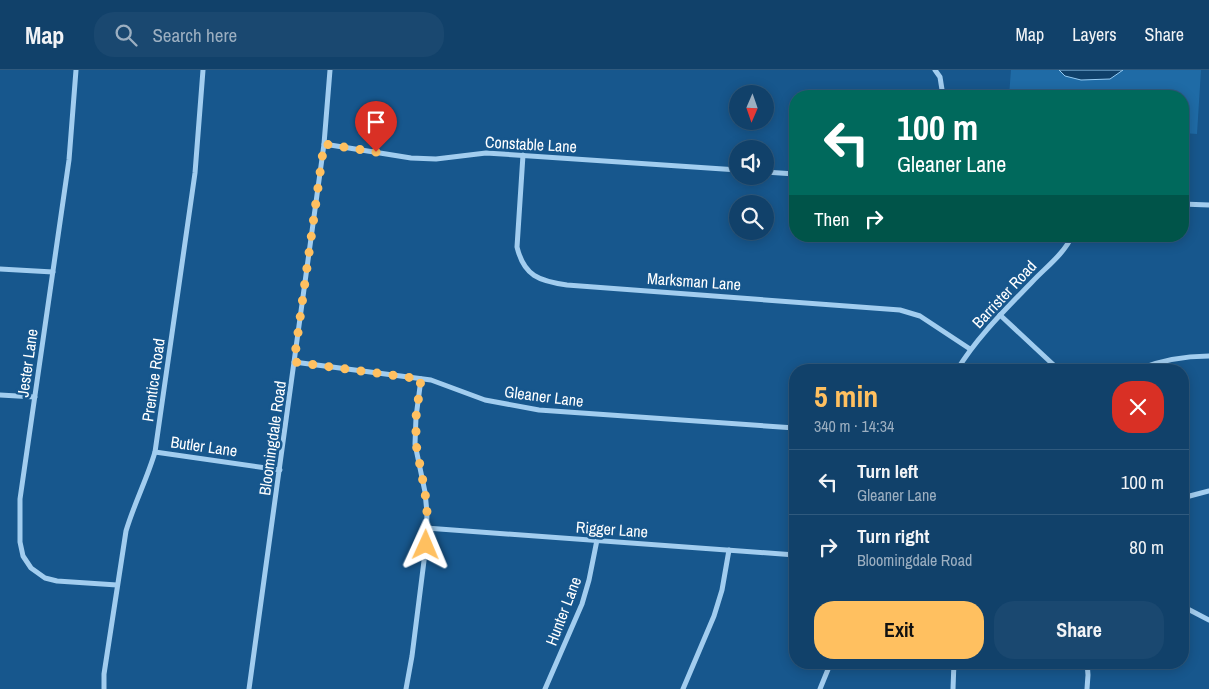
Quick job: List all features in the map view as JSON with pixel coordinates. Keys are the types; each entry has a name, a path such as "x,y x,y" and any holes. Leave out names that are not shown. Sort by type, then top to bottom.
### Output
{"street":[{"name":"Jester Lane","path":"76,70 69,160 20,499 20,542 23,556 31,568 45,578 117,585"},
{"name":"Prentice Road","path":"104,689 104,674 126,531 155,452 195,173 203,70"},
{"name":"Bloomingdale Road","path":"249,689 324,144 330,70"},
{"path":"935,70 940,77 942,90"},
{"name":"Constable Lane","path":"324,144 412,158 436,159 486,153 729,169"},
{"name":"Marksman Lane","path":"523,155 517,247 526,269 545,282 900,310 920,316 970,349"},
{"path":"774,173 789,174"},
{"path":"1189,204 1209,205"},
{"name":"Barrister Road","path":"961,364 970,349 1063,250 1068,242"},
{"path":"0,269 53,272"},
{"path":"1000,315 1053,364"},
{"path":"1150,364 1180,357 1209,356"},
{"name":"Gleaner Lane","path":"294,362 431,380 485,400 539,410 789,428"},
{"path":"406,689 426,545 427,512 416,444 416,417 421,379"},
{"path":"0,395 35,397"},
{"name":"Butler Lane","path":"155,452 280,470"},
{"path":"1189,496 1209,491"},
{"name":"Rigger Lane","path":"426,528 789,555"},
{"name":"Hunter Lane","path":"545,689 582,604 597,540"},
{"path":"683,689 714,616 722,590 728,550"},
{"path":"1189,610 1209,620"},
{"path":"820,689 828,669"},
{"path":"953,689 954,669"},
{"path":"1087,669 1087,689"}],"shaded area":[{"path":"1011,70 1201,70 1197,134 1189,133 1189,90 1009,90"},
{"path":"1059,70 1123,70 1110,79 1081,80 1065,76"}],"route":[{"path":"376,152 324,144 294,362 421,379 416,417 416,444 427,512 426,545"}]}
